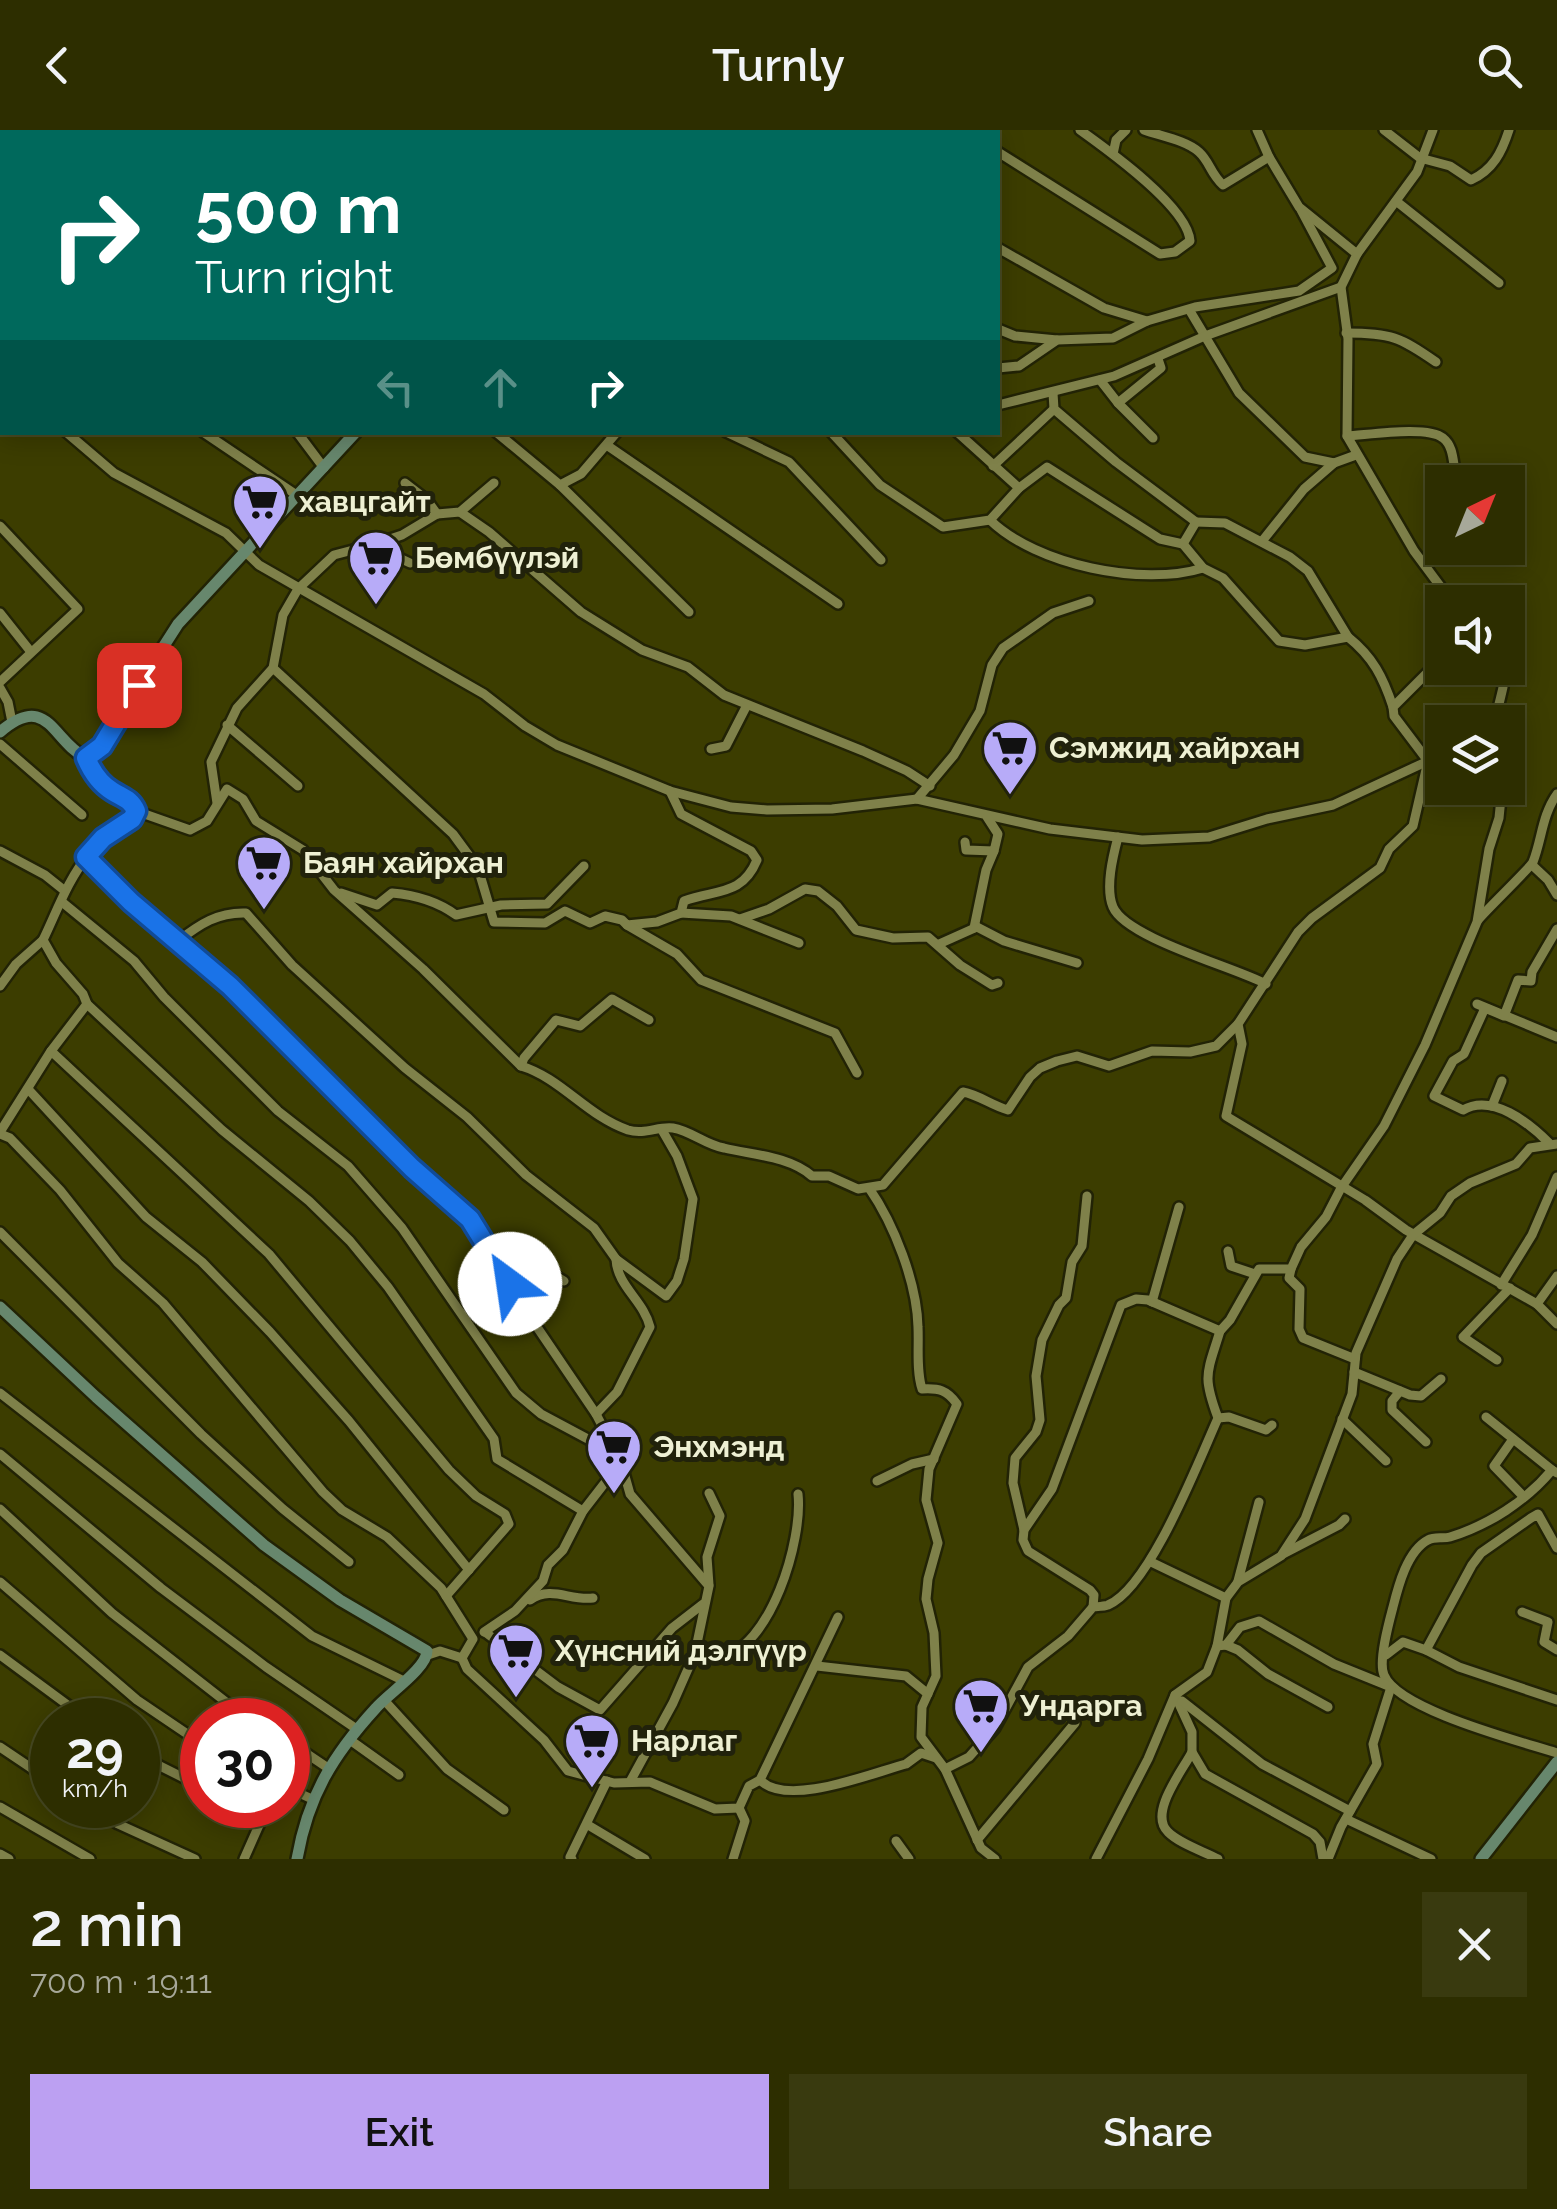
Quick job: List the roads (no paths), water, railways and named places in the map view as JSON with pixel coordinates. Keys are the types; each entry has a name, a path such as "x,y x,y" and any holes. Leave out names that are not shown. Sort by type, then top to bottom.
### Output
{"street":[{"path":"1000,153 1160,254 1175,252 1190,240 1189,230 1174,209 1080,130"},
{"path":"1112,154 1116,140 1126,130"},
{"path":"1144,130 1194,148 1223,185 1269,157"},
{"path":"1000,330 1015,336 1057,340 1112,338 1147,321 1190,310 1299,292 1332,268 1256,130"},
{"path":"1384,130 1420,158 1450,166 1471,180 1488,170 1502,150 1509,130"},
{"path":"1432,130 1417,172 1357,254 1341,287 1350,388 1347,436 1414,551 1438,585"},
{"path":"1396,202 1499,284"},
{"path":"1300,207 1357,254"},
{"path":"1000,249 1104,308 1147,321"},
{"path":"1000,404 1100,380 1158,359 1205,336 1341,287"},
{"path":"1190,310 1238,393 1305,457 1334,463"},
{"path":"1346,332 1388,334 1406,341 1436,362"},
{"path":"1000,368 1018,366 1057,340"},
{"path":"1118,402 1161,368 1158,359"},
{"path":"1100,380 1154,438"},
{"path":"1053,393 1054,409 1196,522 1225,523 1264,540 1308,571 1348,636 1368,653 1384,679 1394,716 1425,757"},
{"path":"993,466 1054,409"},
{"path":"1347,436 1415,432 1438,435 1452,453 1453,465"},
{"path":"70,435 114,473 226,533 259,564 298,589 484,694 557,745 670,791 731,807 832,809 917,799 1050,829 1142,840 1208,837 1267,819 1333,806 1425,762"},
{"path":"208,435 298,496"},
{"path":"299,435 324,468"},
{"path":"86,758 102,746 178,624 353,435"},
{"path":"504,435 560,484 689,612"},
{"path":"560,484 581,474 615,435"},
{"path":"732,435 788,462 881,560"},
{"path":"835,435 880,485 943,527 990,520 1019,488 1048,467 1160,539 1182,544 1203,568 1223,578 1279,640 1305,645 1348,636"},
{"path":"960,435 1019,488"},
{"path":"608,446 838,604"},
{"path":"1264,540 1304,489 1334,463 1356,456"},
{"path":"217,803 211,762 227,724 251,689 273,668 283,615 298,589 334,555 402,536 437,514 460,512 494,482"},
{"path":"404,483 428,500 437,514"},
{"path":"460,512 489,532 581,612 642,650 688,667 724,695 863,751 930,786"},
{"path":"990,520 1006,536 1029,547 1096,568 1153,576 1180,575 1203,568"},
{"path":"1182,544 1196,522"},
{"path":"0,526 78,609 0,685 12,722"},
{"path":"372,544 410,563"},
{"path":"917,799 954,754 980,711 992,665 1002,648 1053,613 1089,601"},
{"path":"0,612 30,652"},
{"path":"273,668 454,834 478,868 494,922 545,923 565,911 590,923 606,916 622,920 677,954 701,980 835,1033 857,1072"},
{"path":"1393,708 1425,675"},
{"path":"711,749 726,746 746,705"},
{"path":"0,732 12,722 30,716 44,720 86,758 102,784 135,805 136,811 132,819 103,838 86,857 43,940 16,964 0,986"},
{"path":"227,724 298,786"},
{"path":"0,744 82,815"},
{"path":"136,811 190,830 207,821 226,789 243,799 256,821 304,850 334,890 423,969 521,1066 538,1071 588,1111 627,1130 646,1134 670,1127 722,1148 748,1150 803,1168 812,1176 829,1176 858,1189 884,1184 963,1092 1008,1110 1030,1077 1057,1061 1078,1056 1109,1066 1152,1052 1190,1052 1216,1046 1238,1024 1298,932 1380,868 1389,850 1413,826 1425,771"},
{"path":"670,791 681,814 750,851 757,860 750,878 732,890 710,891 684,901 682,912"},
{"path":"1476,922 1496,897 1532,865 1536,842 1557,794"},
{"path":"1356,1359 1303,1338 1299,1329 1300,1289 1289,1278 1291,1269 1301,1247 1326,1217 1384,1126 1424,1045 1476,922 1500,805"},
{"path":"974,928 998,834 988,817"},
{"path":"1118,837 1110,891 1113,909 1127,922 1193,956 1266,984"},
{"path":"965,842 966,850 994,851"},
{"path":"0,851 44,875 134,961 164,998 278,1111 348,1166 402,1228 516,1393 541,1414 619,1458"},
{"path":"86,857 230,986 412,1168 470,1219 596,1414 619,1458 630,1494 709,1586"},
{"path":"1532,865 1557,895"},
{"path":"334,890 377,905 392,893 438,901 456,915 501,905 548,904 584,866"},
{"path":"740,919 769,909 805,889 818,891 856,930 894,938 928,937 972,974 992,985 998,984"},
{"path":"178,941 203,921 231,912 246,913 292,965 405,1068 467,1117 526,1175 594,1228 616,1258 666,1296 677,1281 684,1259 693,1199 677,1156 662,1130"},
{"path":"628,925 657,922 682,912 740,919 799,942"},
{"path":"939,944 974,928 1077,963"},
{"path":"1481,1006 1504,1016 1518,980 1530,982 1557,929"},
{"path":"43,940 87,1004 222,1130 309,1200 350,1241 388,1286 494,1439 498,1459 583,1512"},
{"path":"521,1066 556,1020 580,1026 612,998 649,1020"},
{"path":"87,1004 0,1133 10,1138 60,1190 118,1263 163,1303 323,1492 342,1510 387,1537 446,1596 473,1639"},
{"path":"1481,1006 1557,1038"},
{"path":"1481,1006 1464,1054 1453,1061 1434,1096 1463,1110 1473,1104 1492,1106 1533,1127 1553,1144"},
{"path":"1238,1024 1242,1044 1226,1116 1414,1234 1537,1304 1557,1324"},
{"path":"52,1052 270,1254 449,1470 476,1496 504,1514 510,1524 446,1596"},
{"path":"1492,1106 1502,1082"},
{"path":"28,1089 146,1217 202,1262 270,1332 349,1421 469,1570"},
{"path":"1281,1556 1305,1520 1352,1394 1356,1359 1397,1259 1414,1234 1440,1213 1451,1196 1470,1183 1516,1164 1530,1148 1553,1144"},
{"path":"1497,1360 1463,1336 1505,1286 1557,1177"},
{"path":"868,1188 889,1216 905,1263 918,1324 922,1389 949,1392 958,1404 929,1469 926,1500 938,1543 926,1599 934,1633 936,1676 922,1708 921,1737 944,1769 981,1848 995,1859"},
{"path":"944,1769 969,1757 995,1728 1028,1668 1068,1636 1093,1607 1090,1590 1028,1551 1013,1483 1016,1458 1036,1432 1040,1420 1036,1376 1042,1340 1066,1298 1072,1262 1082,1246 1088,1196"},
{"path":"1152,1302 1179,1206"},
{"path":"0,1232 201,1434 283,1509 349,1562"},
{"path":"1228,1251 1231,1266 1256,1274"},
{"path":"596,1414 617,1392 650,1328 642,1309 619,1278 616,1258"},
{"path":"510,1284 539,1266 564,1281"},
{"path":"1093,1607 1108,1606 1120,1597 1151,1562 1218,1418 1206,1384 1208,1360 1220,1331 1259,1269 1291,1269"},
{"path":"1537,1304 1557,1276"},
{"path":"1024,1530 1052,1490 1121,1305 1136,1299 1152,1302 1220,1331"},
{"path":"0,1308 264,1545 340,1600 413,1641 428,1655"},
{"path":"1354,1372 1420,1396 1442,1379"},
{"path":"1400,1391 1392,1402 1392,1410 1426,1442"},
{"path":"0,1393 312,1636 404,1681"},
{"path":"1218,1418 1229,1417 1266,1430 1272,1426"},
{"path":"1329,1858 1377,1764 1373,1744 1391,1688 1382,1673 1384,1657 1394,1600 1404,1573 1428,1540 1447,1538 1508,1510 1555,1472 1486,1417"},
{"path":"1342,1418 1386,1461"},
{"path":"1514,1439 1494,1466 1524,1498"},
{"path":"0,1454 399,1775"},
{"path":"515,1610 543,1581 548,1565 563,1550 619,1458"},
{"path":"877,1481 912,1464 934,1459"},
{"path":"631,1780 674,1703 695,1653 709,1586 707,1557 720,1516 709,1493"},
{"path":"695,1653 717,1658 742,1647 772,1610 791,1561 800,1514 798,1494"},
{"path":"1237,1584 1259,1502"},
{"path":"0,1509 112,1613 221,1698"},
{"path":"1426,1650 1481,1554 1538,1514 1557,1548"},
{"path":"1222,1646 1226,1598 1237,1584 1345,1519"},
{"path":"1151,1562 1226,1598"},
{"path":"0,1582 137,1700 180,1729"},
{"path":"462,1658 473,1639 544,1592 594,1598"},
{"path":"485,1632 558,1687 600,1710 672,1628 705,1602"},
{"path":"1522,1612 1548,1622 1544,1642 1557,1650"},
{"path":"732,1859 745,1821 739,1808 749,1786 760,1780 838,1617"},
{"path":"1096,1859 1148,1760 1175,1695 1207,1672 1222,1646 1240,1627 1259,1620 1334,1664 1440,1714 1557,1753"},
{"path":"1384,1657 1403,1642 1459,1667 1557,1700"},
{"path":"1222,1646 1238,1650 1268,1674 1328,1706"},
{"path":"297,1859 312,1799 328,1768 384,1700 428,1655 440,1651 462,1658 467,1669 544,1740 568,1771 614,1784 631,1780 650,1782 716,1809 739,1808"},
{"path":"0,1655 58,1698"},
{"path":"817,1666 906,1676 928,1694"},
{"path":"1175,1695 1192,1732 1192,1752 1163,1806 1163,1822 1166,1832 1218,1859"},
{"path":"1175,1695 1262,1764 1431,1859"},
{"path":"384,1700 447,1769 504,1810"},
{"path":"978,1840 1075,1723"},
{"path":"0,1747 30,1767"},
{"path":"1192,1752 1206,1774 1313,1834 1329,1858"},
{"path":"760,1780 768,1788 795,1793 906,1764 922,1753 936,1758"},
{"path":"310,1756 328,1768"},
{"path":"1481,1859 1557,1762"},
{"path":"572,1859 607,1781"},
{"path":"0,1807 90,1859"},
{"path":"588,1825 645,1859"},
{"path":"127,1828 195,1859"},
{"path":"244,1859 258,1828"},
{"path":"896,1841 909,1859"},
{"path":"0,1854 9,1859"}],"place":[{"name":"хавцгайт","path":"260,551"},
{"name":"Бөмбүүлэй","path":"376,607"},
{"name":"Сэмжид хайрхан","path":"1010,797"},
{"name":"Баян хайрхан","path":"264,912"},
{"name":"Энхмэнд","path":"614,1496"},
{"name":"Хүнсний дэлгүүр","path":"516,1700"},
{"name":"Ундарга","path":"981,1755"},
{"name":"Нарлаг","path":"592,1790"}]}
